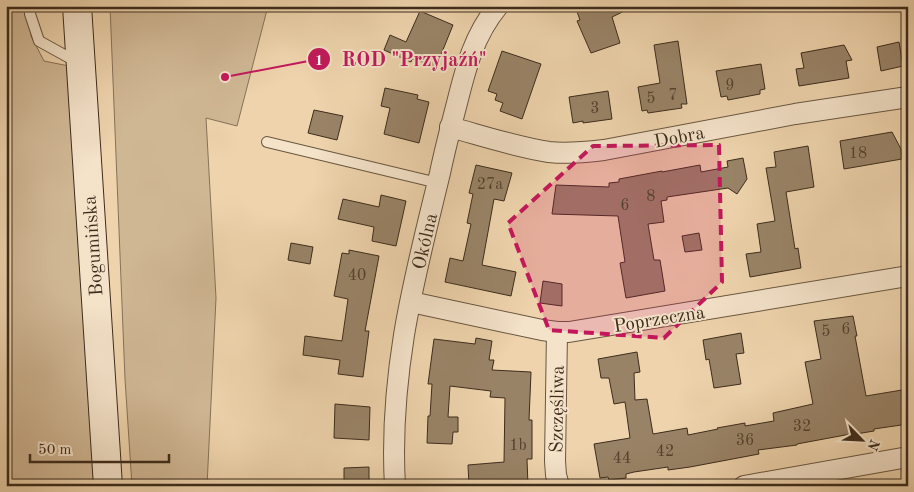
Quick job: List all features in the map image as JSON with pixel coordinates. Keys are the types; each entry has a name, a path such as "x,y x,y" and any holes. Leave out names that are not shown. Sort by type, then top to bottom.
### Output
{"street":[{"name":"Bogumińska","path":"77,6 108,486"},
{"name":"Okólna","path":"395,486 396,394 404,334 450,127 468,61 475,42 498,6"},
{"name":"Dobra","path":"450,127 549,152 583,152 604,150 795,114 908,97"},
{"name":"Poprzeczna","path":"411,302 524,327 570,332 908,276"},
{"name":"Szczęśliwa","path":"557,332 555,461 559,486"},
{"path":"744,486 908,456"}],"lane":[{"path":"31,6 30,14 39,41 80,63"},
{"path":"267,142 438,183"}],"highlighted area":[{"path":"719,145 722,282 664,338 549,330 508,223 593,146"}],"shaded area":[{"path":"6,6 26,6 31,36 44,61 69,66 98,486 6,486"},
{"path":"110,6 268,6 237,126 206,118 216,298 207,486 132,486 125,379"}],"building":[{"path":"575,6 635,6 612,17 620,43 591,53 577,21 580,20"},
{"path":"420,11 453,25 436,67 412,59 411,62 384,50 390,35 406,42"},
{"path":"678,41 687,104 681,104 682,108 648,113 647,110 642,111 638,87 660,83 654,45"},
{"path":"899,42 903,66 881,71 877,47"},
{"path":"844,45 852,60 846,61 849,78 799,86 796,69 804,68 801,53"},
{"path":"502,51 541,64 522,119 500,111 503,103 495,100 497,94 488,91"},
{"path":"761,64 765,89 760,90 760,94 728,100 727,96 721,97 716,71"},
{"path":"385,88 418,95 417,99 429,102 419,143 384,134 390,108 381,106"},
{"path":"608,91 612,119 573,123 569,97"},
{"path":"314,110 343,116 337,140 308,133"},
{"path":"892,132 901,149 902,159 844,169 840,141"},
{"path":"808,146 814,187 786,192 795,249 798,248 801,268 750,277 746,254 761,252 757,224 775,221 766,168 776,167 774,152"},
{"path":"743,158 747,179 737,194 728,188 667,197 667,200 661,201 664,222 648,224 654,260 660,260 665,291 626,298 620,263 625,262 618,216 552,214 556,185 609,187 609,183 619,182 619,179 700,165 701,172 728,167 727,161"},
{"path":"476,165 512,173 504,201 494,199 482,265 516,272 511,296 445,282 450,258 463,261 471,224 467,223 473,194 469,193"},
{"path":"381,195 406,201 396,246 372,241 374,227 338,219 343,199 379,207"},
{"path":"699,233 702,250 685,252 682,236"},
{"path":"291,243 313,247 310,264 288,260"},
{"path":"349,250 379,256 365,331 369,331 363,377 338,374 340,360 303,355 305,336 342,341 348,299 334,296 342,253 349,254"},
{"path":"543,281 562,284 562,306 540,303"},
{"path":"853,316 866,396 908,389 908,424 797,445 758,450 759,454 690,467 668,470 668,467 634,472 626,474 626,478 609,480 608,477 600,478 594,444 630,438 625,402 614,404 609,378 601,378 598,359 637,352 640,372 634,373 635,400 647,399 653,434 687,428 688,435 745,423 745,426 774,421 773,413 813,404 805,362 821,359 814,321"},
{"path":"741,333 744,353 736,354 741,384 714,388 709,359 706,360 703,340"},
{"path":"476,338 492,341 489,360 494,360 492,370 531,372 529,420 532,420 532,459 527,459 528,486 469,486 468,465 504,462 505,398 490,397 491,391 450,386 448,417 458,417 458,432 453,432 452,444 427,443 432,384 428,384 434,339 475,344"},
{"path":"335,404 370,407 369,440 334,438"},
{"path":"369,467 369,486 344,486 344,468"}],"place":[{"name":"ROD \"Przyjaźń\"","path":"225,77"}]}
